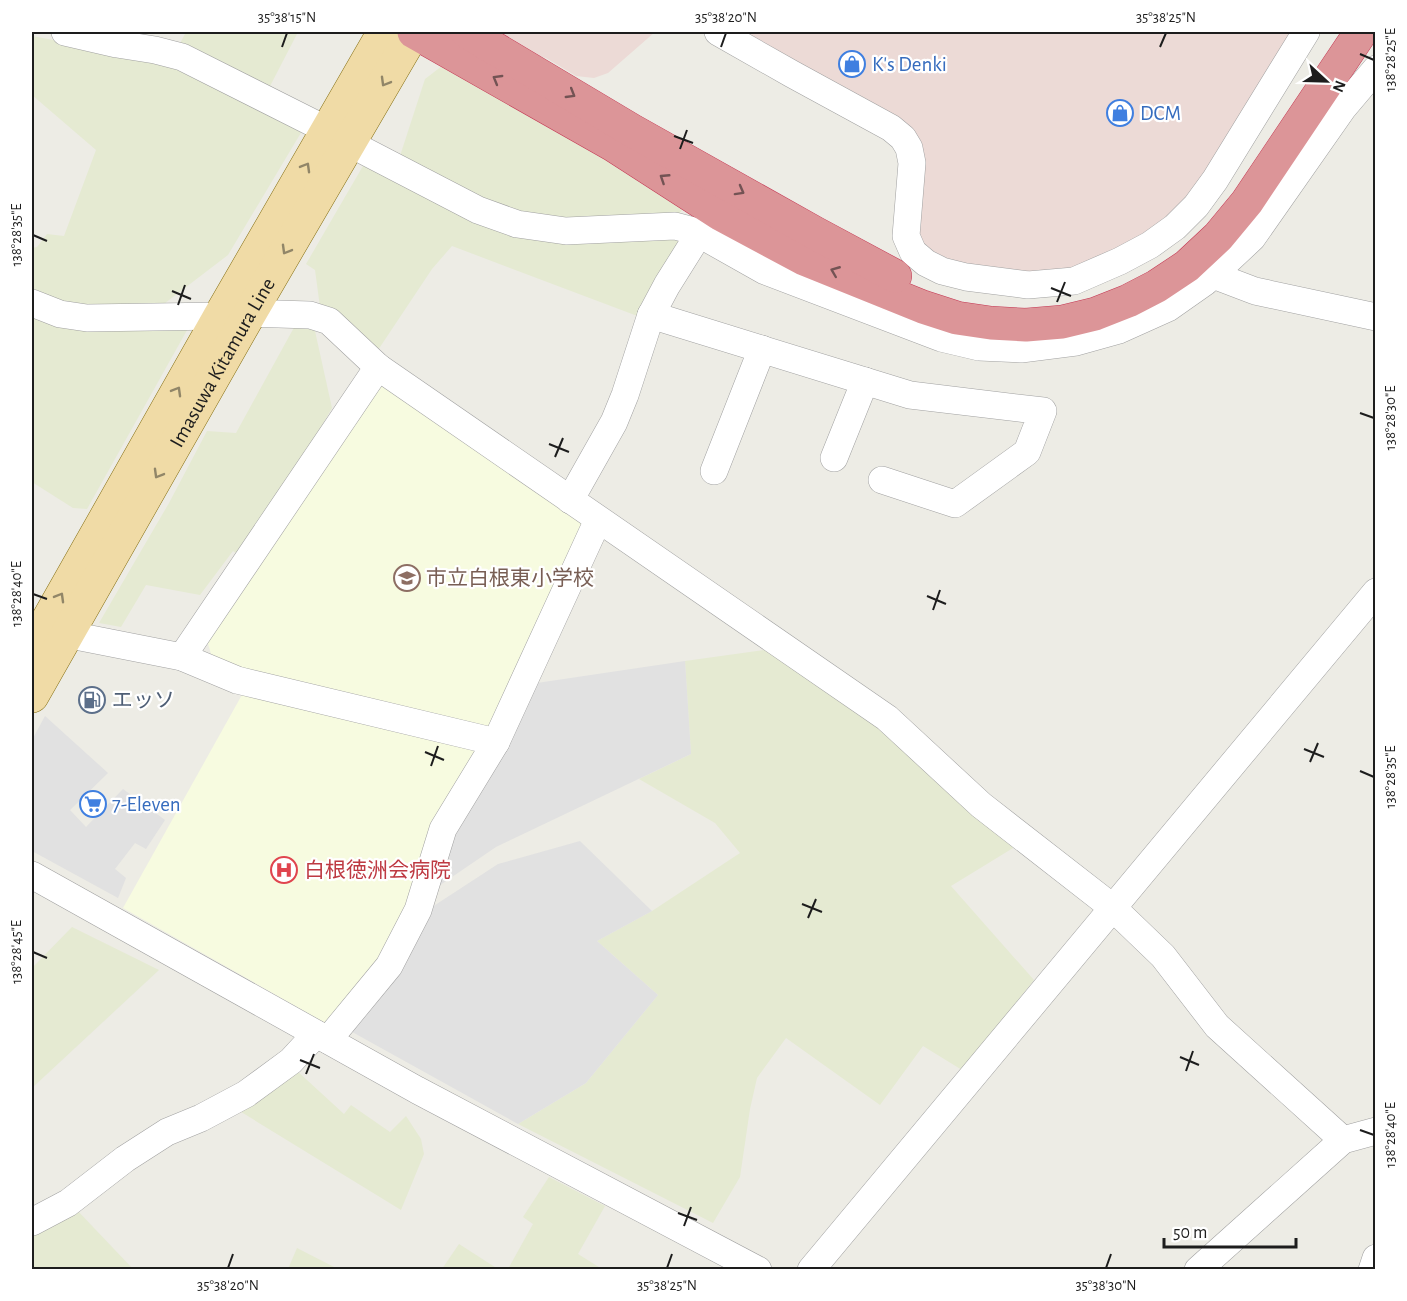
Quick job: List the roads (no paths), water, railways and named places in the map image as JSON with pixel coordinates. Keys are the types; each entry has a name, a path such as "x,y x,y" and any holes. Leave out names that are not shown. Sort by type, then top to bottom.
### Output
{"highway":[{"path":"414,32 613,145 720,214 804,259 923,307 957,318 1026,325 1062,322 1095,314 1147,291 1186,266 1218,237 1247,202 1361,32"},
{"path":"467,32 633,131 895,276 960,301 992,306 1059,303 1090,296 1119,286 1149,271 1178,252 1205,226 1234,191 1341,32"}],"main road":[{"name":"Imasuwa Kitamura Line","path":"338,136 384,32"},
{"name":"Imasuwa Kitamura Line","path":"32,696 43,635 235,314 338,136 414,32"}],"street":[{"path":"65,32 182,57 478,210 517,224 566,231 675,226 694,231 765,271 940,338 979,346 1021,349 1076,342 1119,330 1168,308 1205,282 1252,238 1343,108 1376,69"},
{"path":"718,32 891,128 903,138 909,148 912,163 906,237 913,252 926,263 942,271 966,277 1028,285 1074,281 1095,273 1150,245 1175,226 1196,206 1215,180 1306,32"},
{"path":"570,500 614,422 651,315 699,234"},
{"path":"1213,275 1255,291 1376,317"},
{"path":"32,303 60,314 87,318 235,314 310,315 329,321 378,367 887,718 981,806 1112,907 1163,956 1217,1026 1344,1140"},
{"path":"651,315 910,395 1043,411 1027,452 955,504 882,480"},
{"path":"714,471 762,349"},
{"path":"182,657 378,367"},
{"path":"834,458 865,381"},
{"path":"32,1222 68,1203 125,1159 167,1132 201,1118 246,1094 322,1037 389,966 418,910 443,829 496,742 598,520"},
{"path":"811,1269 1376,592"},
{"path":"43,635 182,657 237,680 496,742"},
{"path":"32,875 417,1090 758,1269"},
{"path":"1198,1269 1344,1140 1376,1131"},
{"path":"1372,1269 1376,1258"}],"place":[{"name":"K's Denki","path":"852,64"},
{"name":"DCM","path":"1120,113"},
{"name":"市立白根東小学校","path":"407,578"},
{"name":"エッソ","path":"92,700"},
{"name":"7-Eleven","path":"93,804"},
{"name":"白根徳洲会病院","path":"284,870"}]}
